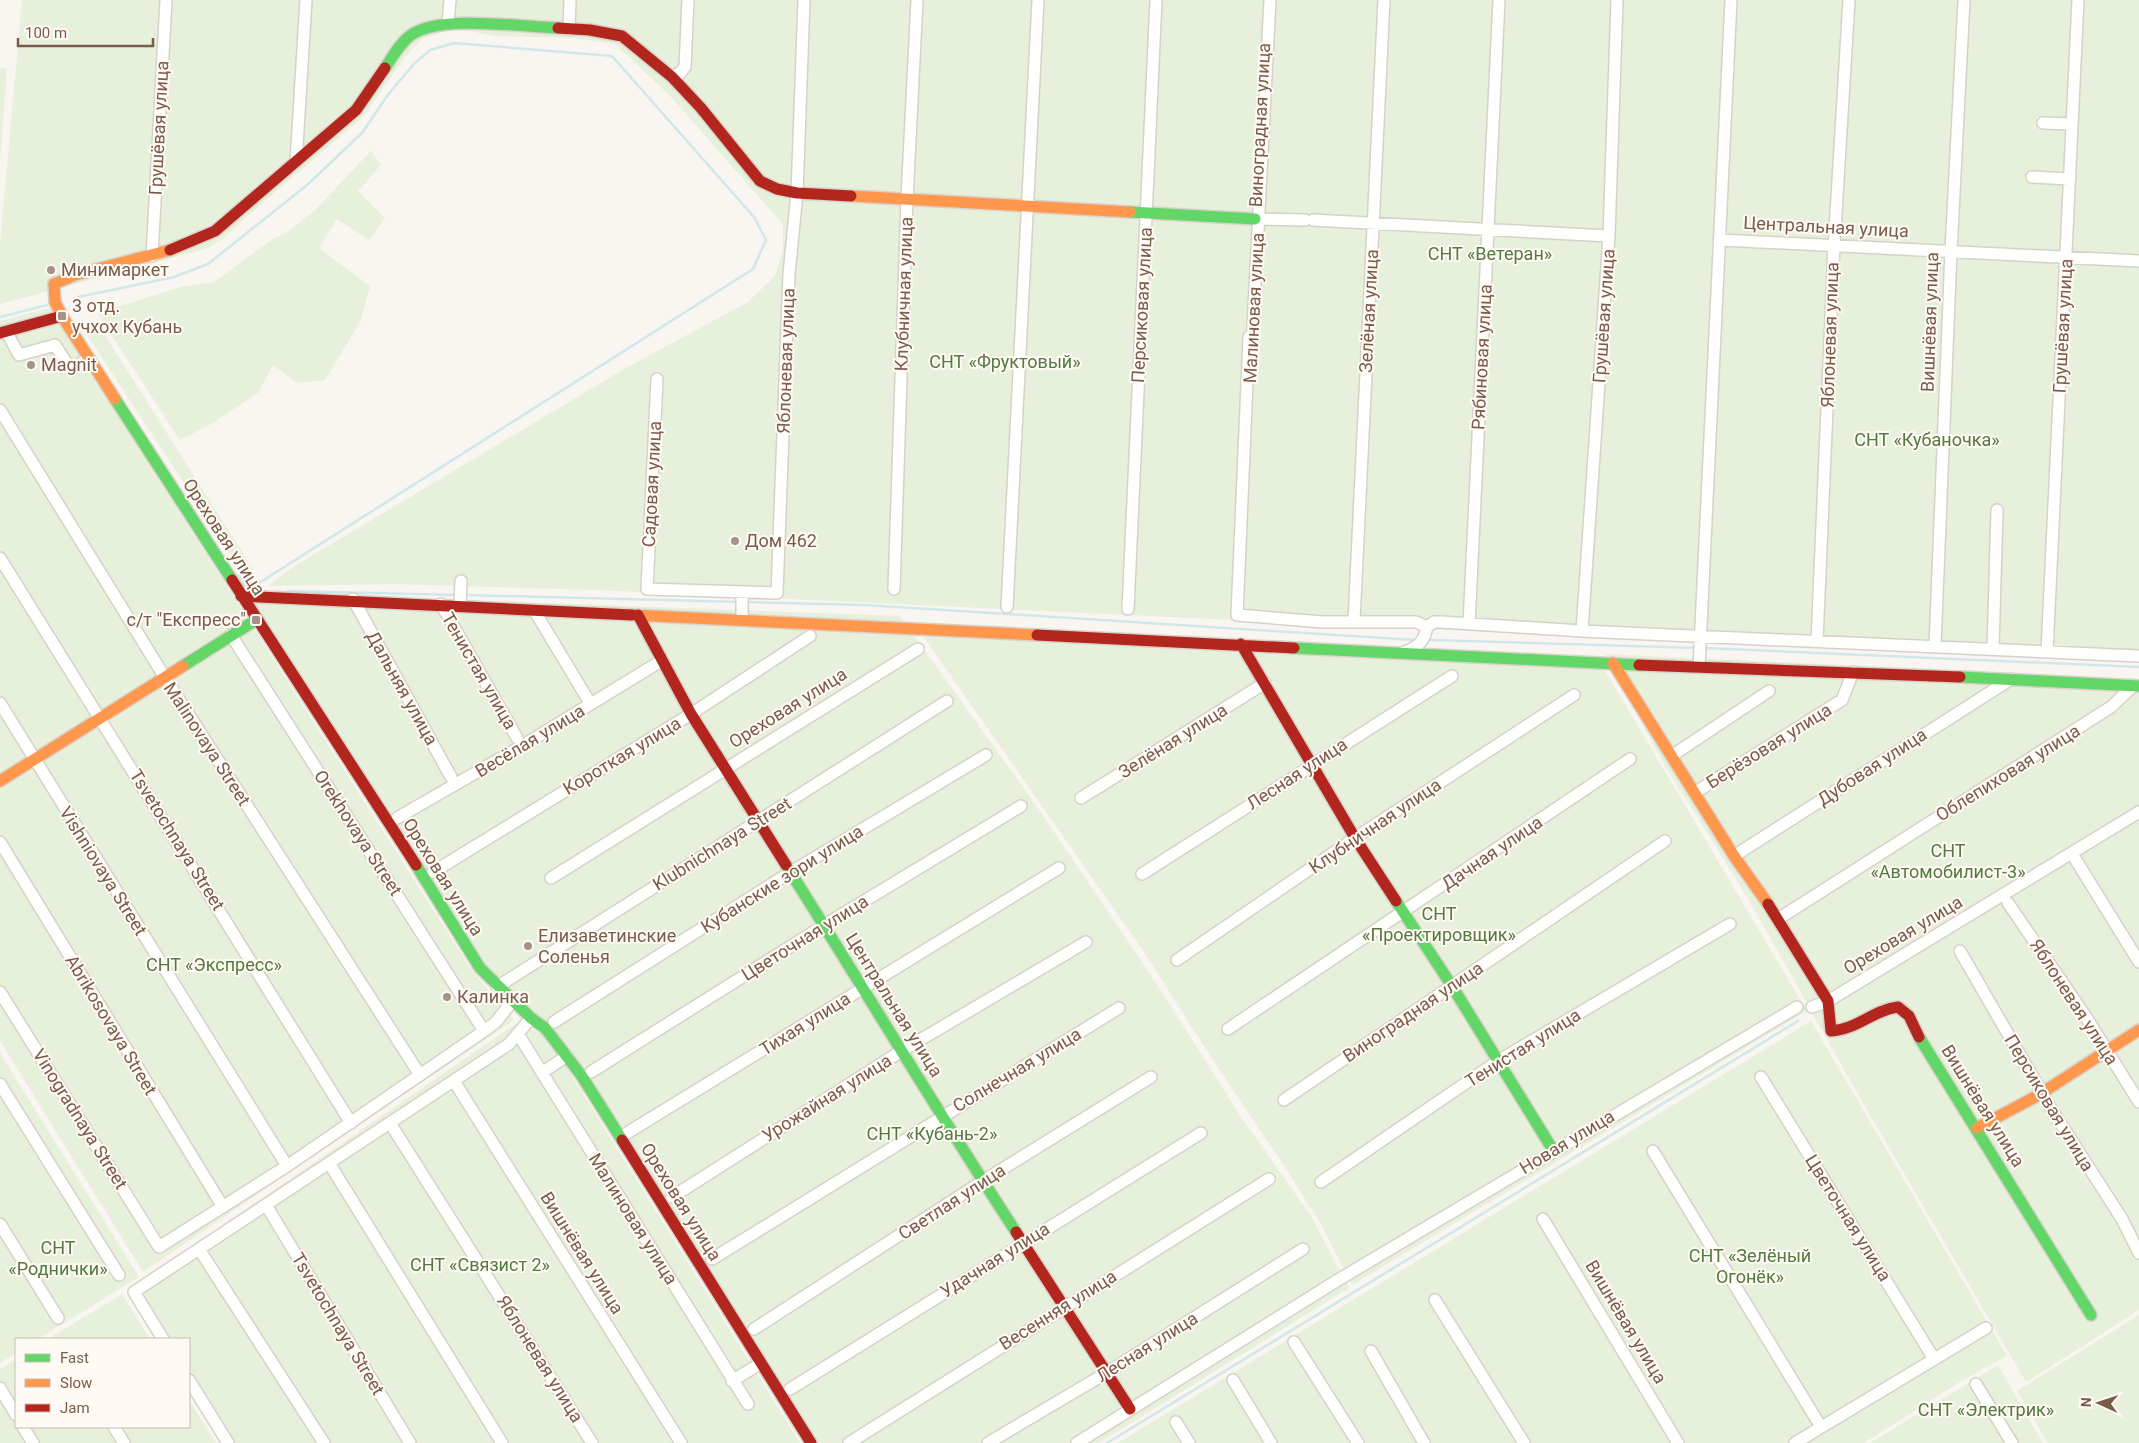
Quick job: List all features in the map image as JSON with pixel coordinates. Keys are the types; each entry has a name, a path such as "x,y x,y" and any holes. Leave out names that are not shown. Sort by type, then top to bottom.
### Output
{"street":[{"name":"Грушёвая улица","path":"152,256 166,0"},
{"path":"296,162 306,0"},
{"path":"448,23 450,0"},
{"path":"569,30 570,0"},
{"path":"672,77 680,73 685,66 688,0"},
{"name":"Яблоневая улица","path":"647,589 742,598 776,593 789,274 796,194 804,0"},
{"name":"Клубничная улица","path":"894,589 907,199 917,0"},
{"path":"1007,607 1038,0"},
{"name":"Персиковая улица","path":"1128,609 1156,0"},
{"name":"Виноградная улица","path":"1252,280 1257,219 1268,0"},
{"name":"Зелёная улица","path":"1354,621 1384,0"},
{"name":"Рябиновая улица","path":"1469,624 1499,0"},
{"name":"Грушёвая улица","path":"1582,631 1609,236 1617,0"},
{"path":"1700,667 1731,0"},
{"name":"Яблоневая улица","path":"1817,640 1834,246 1849,0"},
{"name":"Вишнёвая улица","path":"1935,646 1951,251 1964,0"},
{"name":"Грушёвая улица","path":"2047,652 2078,0"},
{"path":"152,256 187,244 215,231 356,110 399,47 411,35 428,26 448,23 590,30 622,36 672,77 706,114 760,181 777,189 796,194 1609,236"},
{"path":"2042,123 2072,124"},
{"path":"2032,177 2070,179"},
{"name":"Малиновая улица","path":"1238,615 1257,219"},
{"name":"Центральная улица","path":"1721,240 2139,261"},
{"name":"Ореховая улица","path":"152,256 76,275 54,284 55,302 62,316 256,620 424,877 480,968 497,987 514,999 531,1018 545,1028 581,1075 811,1443"},
{"path":"62,316 3,332 18,355 55,345 71,370 89,358"},
{"path":"1250,337 1238,615 1323,622 1416,622 1427,627"},
{"name":"Садовая улица","path":"647,589 657,379"},
{"name":"Malinovaya Street","path":"0,410 164,676 420,1075"},
{"path":"1993,649 1998,510"},
{"name":"Tsvetochnaya Street","path":"0,558 351,1123"},
{"path":"241,596 441,604 461,594 534,610 1614,663 1853,672 2136,686"},
{"path":"742,598 742,619"},
{"name":"Дальняя улица","path":"353,599 450,777"},
{"name":"Тенистая улица","path":"441,604 517,738"},
{"path":"534,610 588,698"},
{"name":"Центральная улица","path":"638,615 661,662 691,714 903,1050 983,1181 1108,1372 1130,1409"},
{"path":"0,781 164,676 256,620"},
{"path":"1404,652 1416,648 1424,639 1427,627 1434,622 1582,631 1817,640 2139,656"},
{"name":"Orekhovaya Street","path":"231,635 484,1031"},
{"name":"Короткая улица","path":"432,872 691,714 810,636"},
{"path":"1242,644 1355,838 1402,913 1452,986 1553,1150"},
{"name":"Ореховая улица","path":"551,878 726,767 918,649"},
{"name":"Весёлая улица","path":"397,818 522,746 661,662"},
{"path":"1614,663 1673,755 1734,856 1778,919 1828,1002"},
{"name":"Берёзовая улица","path":"1696,792 1842,700 1853,672"},
{"name":"Лесная улица","path":"1142,874 1313,763 1452,676"},
{"name":"Дубовая улица","path":"1734,856 2010,679"},
{"name":"Зелёная улица","path":"1081,798 1265,683"},
{"name":"Облепиховая улица","path":"1778,919 2111,707 2136,686"},
{"path":"1673,755 1769,691"},
{"name":"Клубничная улица","path":"1177,960 1355,838 1574,695"},
{"name":"Klubnichnaya Street","path":"497,987 947,702"},
{"name":"Vishniovaya Street","path":"0,703 286,1166"},
{"name":"Кубанские зори улица","path":"554,1022 791,872 986,755"},
{"name":"Дачная улица","path":"1228,1029 1630,759"},
{"name":"Цветочная улица","path":"591,1072 823,926 1021,806"},
{"name":"Ореховая улица","path":"1812,1007 1828,1002 2139,812"},
{"name":"Виноградная улица","path":"1284,1100 1665,841"},
{"name":"Abrikosovaya Street","path":"0,842 223,1207"},
{"path":"2074,857 2139,962"},
{"name":"Тихая улица","path":"627,1133 1059,868"},
{"name":"Яблоневая улица","path":"2008,903 2086,1017 2105,1051 2139,1102"},
{"name":"Тенистая улица","path":"1321,1182 1498,1061 1730,924"},
{"name":"Урожайная улица","path":"672,1197 903,1050 1086,942"},
{"name":"Персиковая улица","path":"1960,951 2042,1092 2122,1219 2139,1253"},
{"name":"Vinogradnaya Street","path":"0,992 159,1247 223,1207"},
{"path":"223,1207 351,1123 484,1031 496,1022 514,999"},
{"name":"Вишнёвая улица","path":"1828,1002 1830,1011 1828,1026 1831,1031 1850,1028 1871,1014 1887,1007 1898,1007 1909,1016 1920,1039 1977,1128 2091,1315"},
{"name":"Новая улица","path":"1077,1443 1338,1280 1553,1150 1796,1007"},
{"name":"Солнечная улица","path":"712,1259 1119,1008"},
{"path":"162,1338 134,1292 509,1044 531,1018"},
{"path":"1977,1128 2042,1092 2139,1030"},
{"name":"Малиновая улица","path":"518,1034 748,1404"},
{"path":"543,1072 567,1056"},
{"name":"Светлая улица","path":"754,1330 983,1181 1151,1077"},
{"name":"Цветочная улица","path":"1761,1077 1934,1359"},
{"name":"Вишнёвая улица","path":"454,1081 681,1443"},
{"path":"0,1084 119,1275"},
{"name":"Яблоневая улица","path":"390,1123 592,1443"},
{"name":"Удачная улица","path":"790,1389 1200,1133"},
{"path":"1653,1151 1821,1428"},
{"path":"329,1163 502,1443"},
{"name":"Весенняя улица","path":"848,1443 1269,1179"},
{"name":"Tsvetochnaya Street","path":"266,1205 410,1443"},
{"name":"Вишнёвая улица","path":"1543,1219 1678,1443"},
{"path":"0,1224 58,1318"},
{"path":"199,1249 324,1443"},
{"name":"Лесная улица","path":"988,1443 1108,1372 1303,1249"},
{"path":"1435,1300 1524,1443"},
{"path":"1795,1443 1986,1328"},
{"path":"1294,1342 1358,1443"},
{"path":"1371,1351 1424,1443"},
{"path":"732,1381 761,1363"},
{"path":"1232,1380 1271,1443"},
{"path":"190,1382 228,1443"},
{"path":"1976,1384 2012,1443"},
{"path":"0,1388 15,1413"},
{"path":"1176,1422 1188,1443"},
{"path":"24,1428 33,1443"},
{"path":"115,1428 124,1443"}],"green space":[{"name":"СНТ «Фруктовый»","path":"22,0 1733,0 1703,642 596,590 393,584 268,586 293,567 624,369 748,302 775,276 783,250 783,224 671,97 615,44 574,38 496,36 469,31 445,31 422,39 404,58 364,116 224,238 208,248 0,304 0,244"},
{"name":"СНТ «Кубаночка»","path":"1735,0 2139,0 2139,661 1704,642 1726,235"},
{"path":"0,68 7,68 0,164"},
{"path":"371,151 381,165 358,191 385,218 369,240 337,219 319,248 370,286 360,322 325,380 297,383 273,365 258,393 211,424 180,440 97,313 181,287 214,282 270,241 289,231 316,209"},
{"name":"СНТ «Экспресс»","path":"49,308 473,972 514,1020 143,1272 0,1041 0,321"},
{"path":"98,324 254,571 246,578 84,330"},
{"name":"СНТ «Кубань-2»","path":"234,592 900,616 1040,811 1156,983 1241,1117 1311,1216 1349,1288 1099,1443 806,1443 546,1029 520,1018 489,984"},
{"name":"СНТ «Проектировщик»","path":"923,636 1604,669 1807,1011 1352,1285 1322,1226 1287,1170 1218,1068 1142,949"},
{"name":"СНТ «Автомобилист-3»","path":"1605,654 2139,679 2139,1310 2026,1382 1859,1096 1745,893 1662,761"},
{"name":"СНТ «Зелёный Огонёк»","path":"1811,1021 2007,1356 1963,1380 1864,1443 1118,1443"},
{"name":"СНТ «Связист 2»","path":"517,1023 547,1036 800,1443 221,1443 190,1393 190,1338 156,1338 127,1291"},
{"name":"СНТ «Роднички»","path":"0,1053 139,1277 40,1338 15,1338 15,1354 0,1363"},
{"path":"122,1294 149,1338 50,1338"},
{"path":"2139,1315 2139,1443 2048,1443 2017,1391"},
{"path":"15,1360 15,1428 190,1428 190,1402 216,1443 0,1443 0,1369"},
{"name":"СНТ «Электрик»","path":"1998,1365 2043,1443 1870,1443"}],"waterway":[{"path":"78,297 174,277 208,264 307,185 362,133 390,92 414,64 430,50 454,43 612,56 754,217 766,240 753,269 248,590"},
{"path":"0,317 47,305"},
{"path":"238,575 247,589"},
{"path":"288,591 457,595"},
{"path":"465,595 739,602"},
{"path":"745,602 865,605 1415,640"},
{"path":"1431,640 1697,648"},
{"path":"1703,648 2139,667"},
{"path":"1107,1443 1798,1021"}],"traffic: fast":[{"path":"385,68 403,42 411,35 424,29 441,25 482,23 558,28"},
{"path":"1130,212 1255,219"},
{"path":"115,399 232,580"},
{"path":"183,666 256,620"},
{"path":"1294,648 1639,665"},
{"path":"1960,677 2139,686"},
{"path":"416,865 480,968 531,1018 545,1028 581,1075 622,1140"},
{"path":"786,865 1016,1232"},
{"path":"1396,901 1452,986 1553,1150"},
{"path":"1919,1037 2091,1315"}],"traffic: slow":[{"path":"851,196 1130,212"},
{"path":"115,399 62,316 55,302 54,284 75,275 170,250"},
{"path":"632,615 1037,635"},
{"path":"1613,663 1734,856 1768,904"},
{"path":"0,781 183,666"},
{"path":"1977,1128 2037,1096 2139,1030"}],"traffic: jam":[{"path":"558,28 590,30 622,36 672,77 701,108 760,181 777,189 797,193 851,196"},
{"path":"170,250 215,231 356,110 385,68"},
{"path":"0,333 62,316"},
{"path":"232,580 416,865"},
{"path":"241,596 632,615"},
{"path":"638,615 691,714 786,865"},
{"path":"1037,635 1294,648"},
{"path":"1241,644 1355,838 1396,901"},
{"path":"1639,665 1960,677"},
{"path":"1768,904 1828,1001 1831,1031 1840,1030 1880,1012 1898,1007 1909,1016 1919,1037"},
{"path":"622,1140 811,1443"},
{"path":"1016,1232 1130,1409"}],"place":[{"name":"Минимаркет","path":"51,270"},
{"name":"3 отд. учхох Кубань","path":"62,316"},
{"name":"Magnit","path":"31,365"},
{"name":"Дом 462","path":"735,541"},
{"name":"с/т \"Експресс\"","path":"256,620"},
{"name":"Елизаветинские Соленья","path":"528,946"},
{"name":"Калинка","path":"447,997"}],"park label":[{"name":"СНТ «Ветеран»","path":"1490,254"}]}
